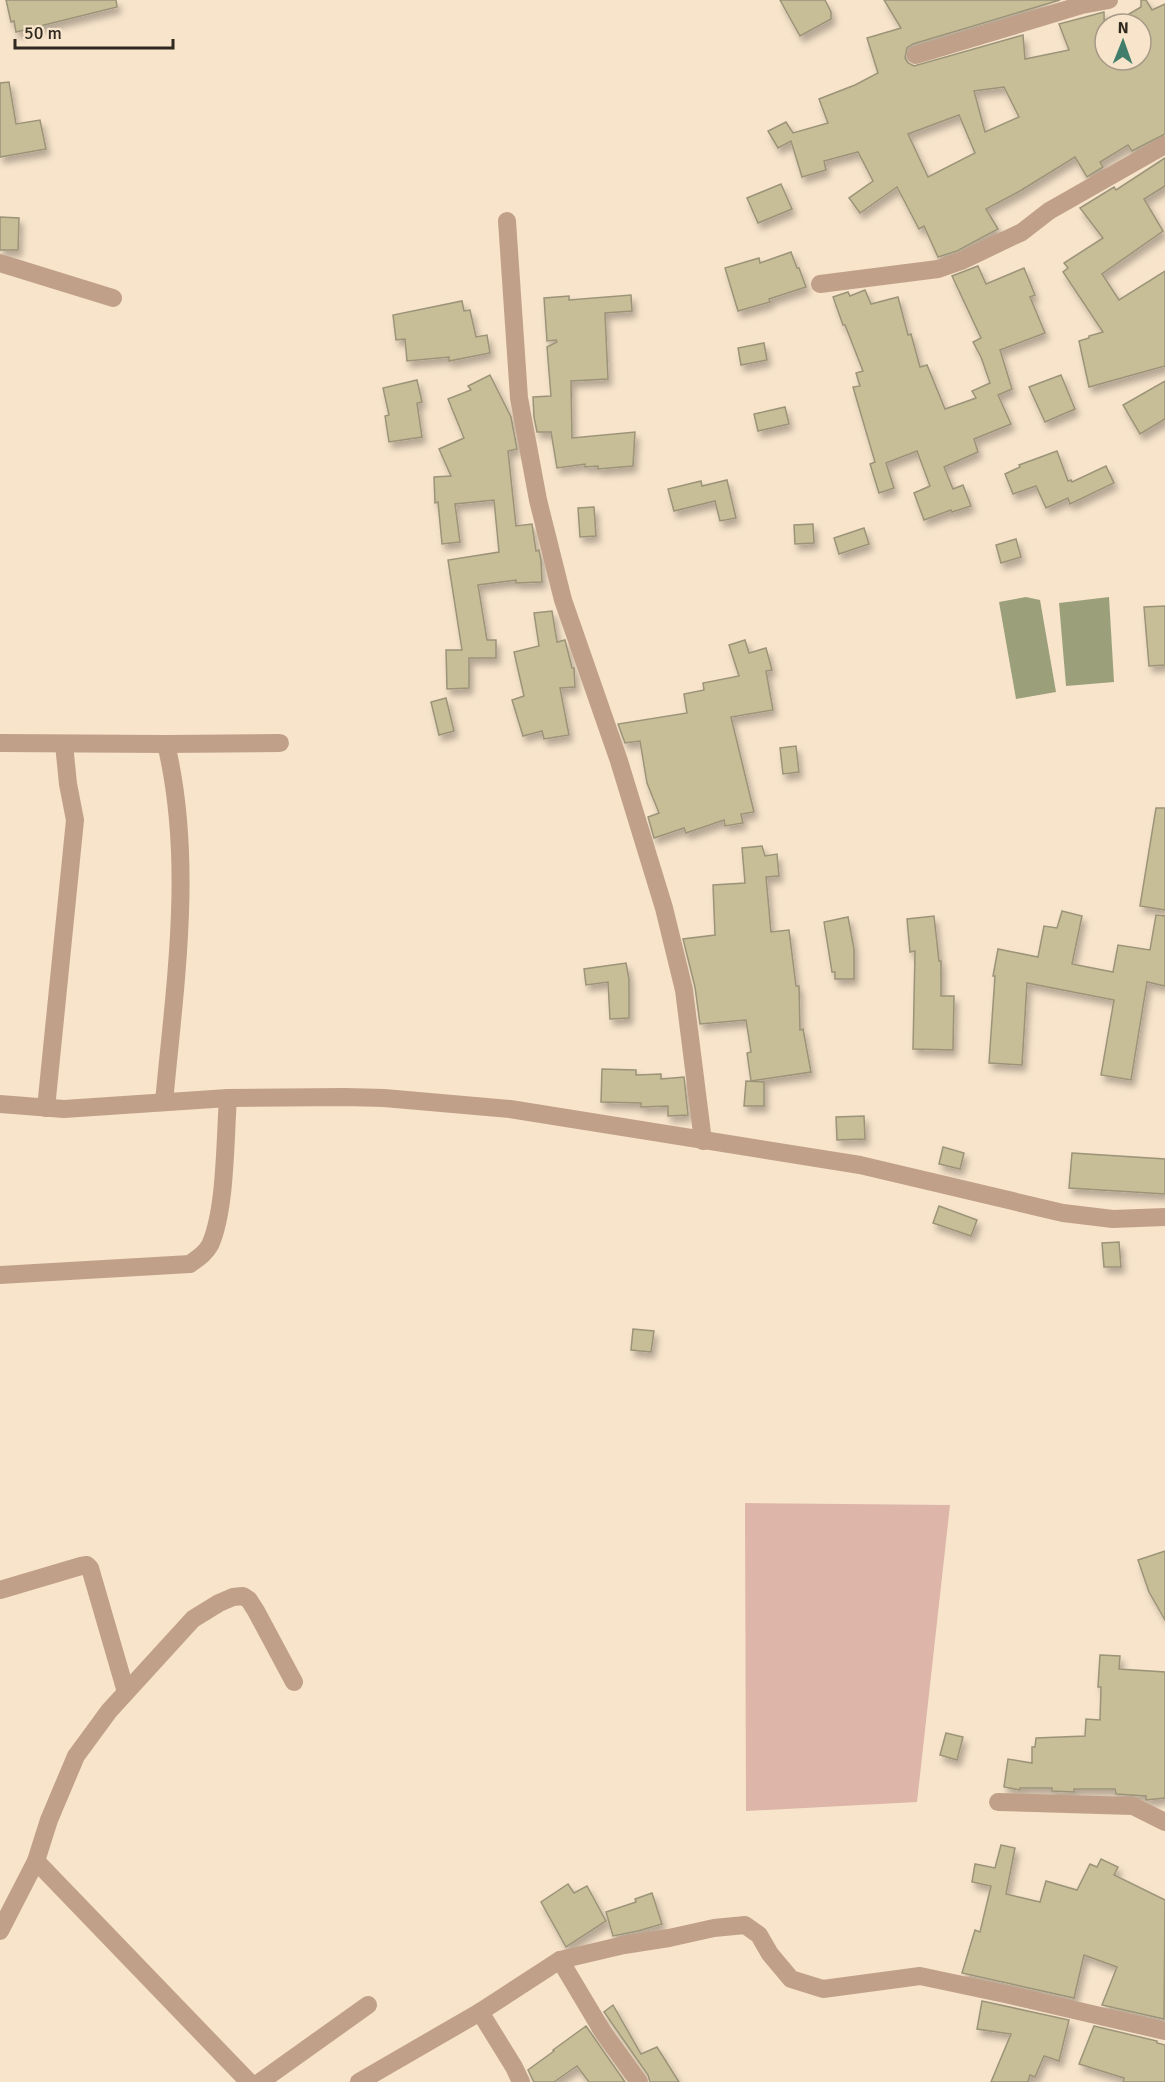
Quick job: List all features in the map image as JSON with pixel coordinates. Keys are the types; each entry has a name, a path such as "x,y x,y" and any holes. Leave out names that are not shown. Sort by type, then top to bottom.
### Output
{"street":[{"path":"916,55 1082,5 1109,0"},
{"path":"820,284 938,269 961,261 1022,232 1049,212 1165,145"},
{"path":"507,221 519,398 538,500 563,600 619,761 664,909 684,990 703,1141"},
{"path":"0,264 113,298"},
{"path":"0,743 279,742"},
{"path":"46,1108 75,820 64,744"},
{"path":"164,1102 181,904 175,782 166,744"},
{"path":"0,1104 80,1109 228,1098 365,1097 510,1109 860,1165 1063,1213 1113,1219 1165,1217"},
{"path":"0,1275 190,1264 202,1256 209,1246 217,1225 228,1098"},
{"path":"0,1590 87,1565 90,1568 126,1692"},
{"path":"0,1932 36,1861 49,1820 76,1756 109,1711 193,1619 226,1600 243,1596 249,1600 256,1611 294,1682"},
{"path":"998,1802 1132,1806 1165,1822"},
{"path":"36,1861 249,2082"},
{"path":"359,2082 480,2012 560,1960 714,1928 746,1925 759,1935 770,1954 791,1979 823,1989 920,1976 1165,2031"},
{"path":"560,1960 603,2032 639,2082"},
{"path":"260,2082 368,2005"},
{"path":"480,2012 514,2067 520,2082"}],"shaded area":[{"path":"1026,597 1040,600 1056,692 1016,699 999,602"},
{"path":"1109,597 1114,682 1066,686 1059,603"},
{"path":"745,1503 950,1505 917,1802 746,1811"}],"building":[{"path":"6,0 116,0 117,7 16,32"},
{"path":"780,0 825,0 831,12 831,19 800,36"},
{"path":"884,0 1060,0 913,44 907,48 905,58 914,66 1023,35 1025,59 1069,50 1059,24 1093,15 1093,72 1153,72 1153,12 1132,12 1141,7 1141,0 1146,0 1152,10 1165,4 1165,134 1132,151 1128,145 1100,162 1103,167 1087,177 1075,157 986,209 998,229 957,251 938,257 924,226 919,229 897,187 860,213 849,198 873,181 858,152 824,161 826,170 802,177 791,141 778,148 768,131 786,122 793,133 828,123 819,99 878,73 867,38 901,28","holes":["1004,87 1019,117 985,132 974,91","959,115 975,153 928,177 908,134"]},
{"path":"9,82 16,124 40,120 46,149 0,157 0,83"},
{"path":"1165,158 1165,186 1144,199 1163,231 1102,274 1119,300 1165,271 1165,366 1089,387 1079,341 1103,332 1063,272 1068,268 1064,263 1103,238 1080,208 1114,187 1116,190"},
{"path":"781,184 792,209 758,223 747,198"},
{"path":"0,217 19,218 18,250 0,250"},
{"path":"791,252 806,287 769,299 770,302 738,311 725,268 759,258 760,263"},
{"path":"978,266 986,284 1024,268 1035,295 1030,297 1045,333 1000,350 1012,389 998,395 1011,424 974,439 978,452 944,467 953,489 963,485 971,506 952,512 951,510 924,520 914,493 930,486 917,451 886,463 894,488 879,493 870,464 875,462 853,387 860,386 856,373 863,371 833,297 848,292 850,296 865,290 871,304 898,297 908,335 911,334 920,367 927,365 945,409 976,398 972,391 990,383 973,342 981,338 952,276"},
{"path":"631,295 632,311 605,313 608,379 571,381 572,438 635,432 633,466 598,469 598,466 585,467 585,464 557,468 551,432 537,432 534,417 533,397 551,396 547,347 557,342 556,340 547,341 544,298 569,296 569,300"},
{"path":"462,301 464,311 470,310 476,337 487,335 490,353 449,361 449,357 407,361 405,339 396,340 393,315"},
{"path":"764,343 767,360 741,365 738,348"},
{"path":"490,375 511,417 517,449 508,451 516,526 532,524 536,551 539,550 541,560 542,582 516,583 516,580 478,585 487,640 496,640 496,658 469,658 469,688 447,689 446,650 462,650 448,560 499,552 494,500 455,504 460,542 442,544 438,502 435,503 434,477 451,476 439,449 464,438 448,399 471,390 468,386"},
{"path":"1061,375 1075,409 1045,422 1029,387"},
{"path":"417,380 422,402 417,403 422,437 389,442 385,416 389,415 383,388"},
{"path":"1165,381 1165,419 1140,434 1123,405"},
{"path":"785,407 789,424 758,431 754,414"},
{"path":"1057,451 1068,481 1072,482 1106,466 1114,483 1070,504 1068,498 1046,508 1036,486 1013,494 1005,474 1020,467 1019,465"},
{"path":"727,480 736,518 720,521 715,501 674,511 668,489 701,481 702,486"},
{"path":"594,507 596,536 580,537 578,508"},
{"path":"813,524 814,543 795,544 794,525"},
{"path":"864,528 869,544 839,554 834,538"},
{"path":"1016,539 1021,557 1001,563 996,545"},
{"path":"1165,606 1165,665 1149,666 1144,607"},
{"path":"552,611 557,642 565,640 572,668 574,668 575,687 560,688 569,735 544,739 542,731 523,736 512,700 524,696 514,652 539,646 534,613"},
{"path":"745,640 749,653 766,648 772,670 766,671 773,710 731,717 754,812 741,814 743,823 725,826 724,820 686,833 684,828 654,838 648,817 659,813 647,783 640,741 625,743 618,724 687,713 684,694 704,690 703,683 739,676 729,645"},
{"path":"446,698 454,731 439,735 431,702"},
{"path":"796,746 799,772 783,774 780,748"},
{"path":"1156,808 1165,808 1165,910 1140,906"},
{"path":"762,846 765,856 777,854 779,876 766,877 771,932 789,930 796,986 799,986 800,1030 803,1029 811,1072 751,1081 747,1053 751,1052 746,1020 700,1024 695,987 683,939 715,935 713,885 745,883 742,848"},
{"path":"1062,911 1082,916 1072,964 1113,972 1118,945 1150,950 1156,915 1165,916 1165,986 1147,982 1131,1080 1101,1075 1114,1000 1027,983 1022,1065 989,1063 995,976 993,976 998,949 1038,957 1044,926 1057,928"},
{"path":"934,916 939,961 941,961 941,996 954,996 953,1050 913,1049 915,951 910,952 907,919"},
{"path":"848,917 854,949 854,979 835,979 824,922"},
{"path":"626,963 629,979 629,1018 610,1019 608,982 586,985 584,969"},
{"path":"602,1069 636,1070 636,1075 661,1074 661,1079 684,1077 688,1115 668,1116 668,1106 641,1107 641,1103 601,1102"},
{"path":"746,1081 764,1082 764,1106 744,1106"},
{"path":"864,1116 865,1139 837,1140 836,1117"},
{"path":"943,1147 964,1153 960,1169 939,1164"},
{"path":"1072,1153 1165,1159 1165,1194 1069,1188"},
{"path":"939,1206 977,1220 971,1236 933,1223"},
{"path":"1119,1242 1121,1267 1104,1267 1102,1243"},
{"path":"633,1329 654,1331 651,1352 631,1350"},
{"path":"1165,1551 1165,1620 1149,1592 1138,1560"},
{"path":"1100,1655 1120,1656 1119,1669 1165,1672 1165,1798 1146,1800 1146,1796 1116,1794 1115,1789 1074,1789 1074,1792 1052,1791 1052,1788 1020,1788 1020,1790 1004,1787 1008,1759 1032,1763 1032,1747 1035,1747 1036,1738 1085,1736 1086,1719 1100,1720 1101,1687 1098,1687"},
{"path":"946,1733 963,1737 957,1760 940,1755"},
{"path":"1001,1845 1015,1848 1006,1894 1040,1902 1046,1881 1077,1890 1090,1864 1097,1867 1101,1859 1118,1867 1114,1875 1165,1900 1164,2019 1102,2005 1117,1967 1084,1955 1074,1998 962,1973 975,1930 980,1932 991,1886 972,1882 975,1864 995,1868"},
{"path":"568,1884 574,1893 587,1886 606,1921 566,1947 541,1902"},
{"path":"652,1893 662,1924 613,1936 606,1912 636,1902 635,1899"},
{"path":"982,2001 1069,2020 1059,2061 1044,2056 1035,2077 1030,2075 1028,2082 991,2082 1011,2034 977,2029"},
{"path":"613,2005 641,2054 657,2047 679,2082 650,2082 648,2075 604,2012"},
{"path":"586,2026 625,2082 589,2082 577,2066 554,2082 534,2082 528,2070"},
{"path":"1094,2026 1165,2045 1165,2082 1123,2082 1124,2078 1079,2064"}]}
